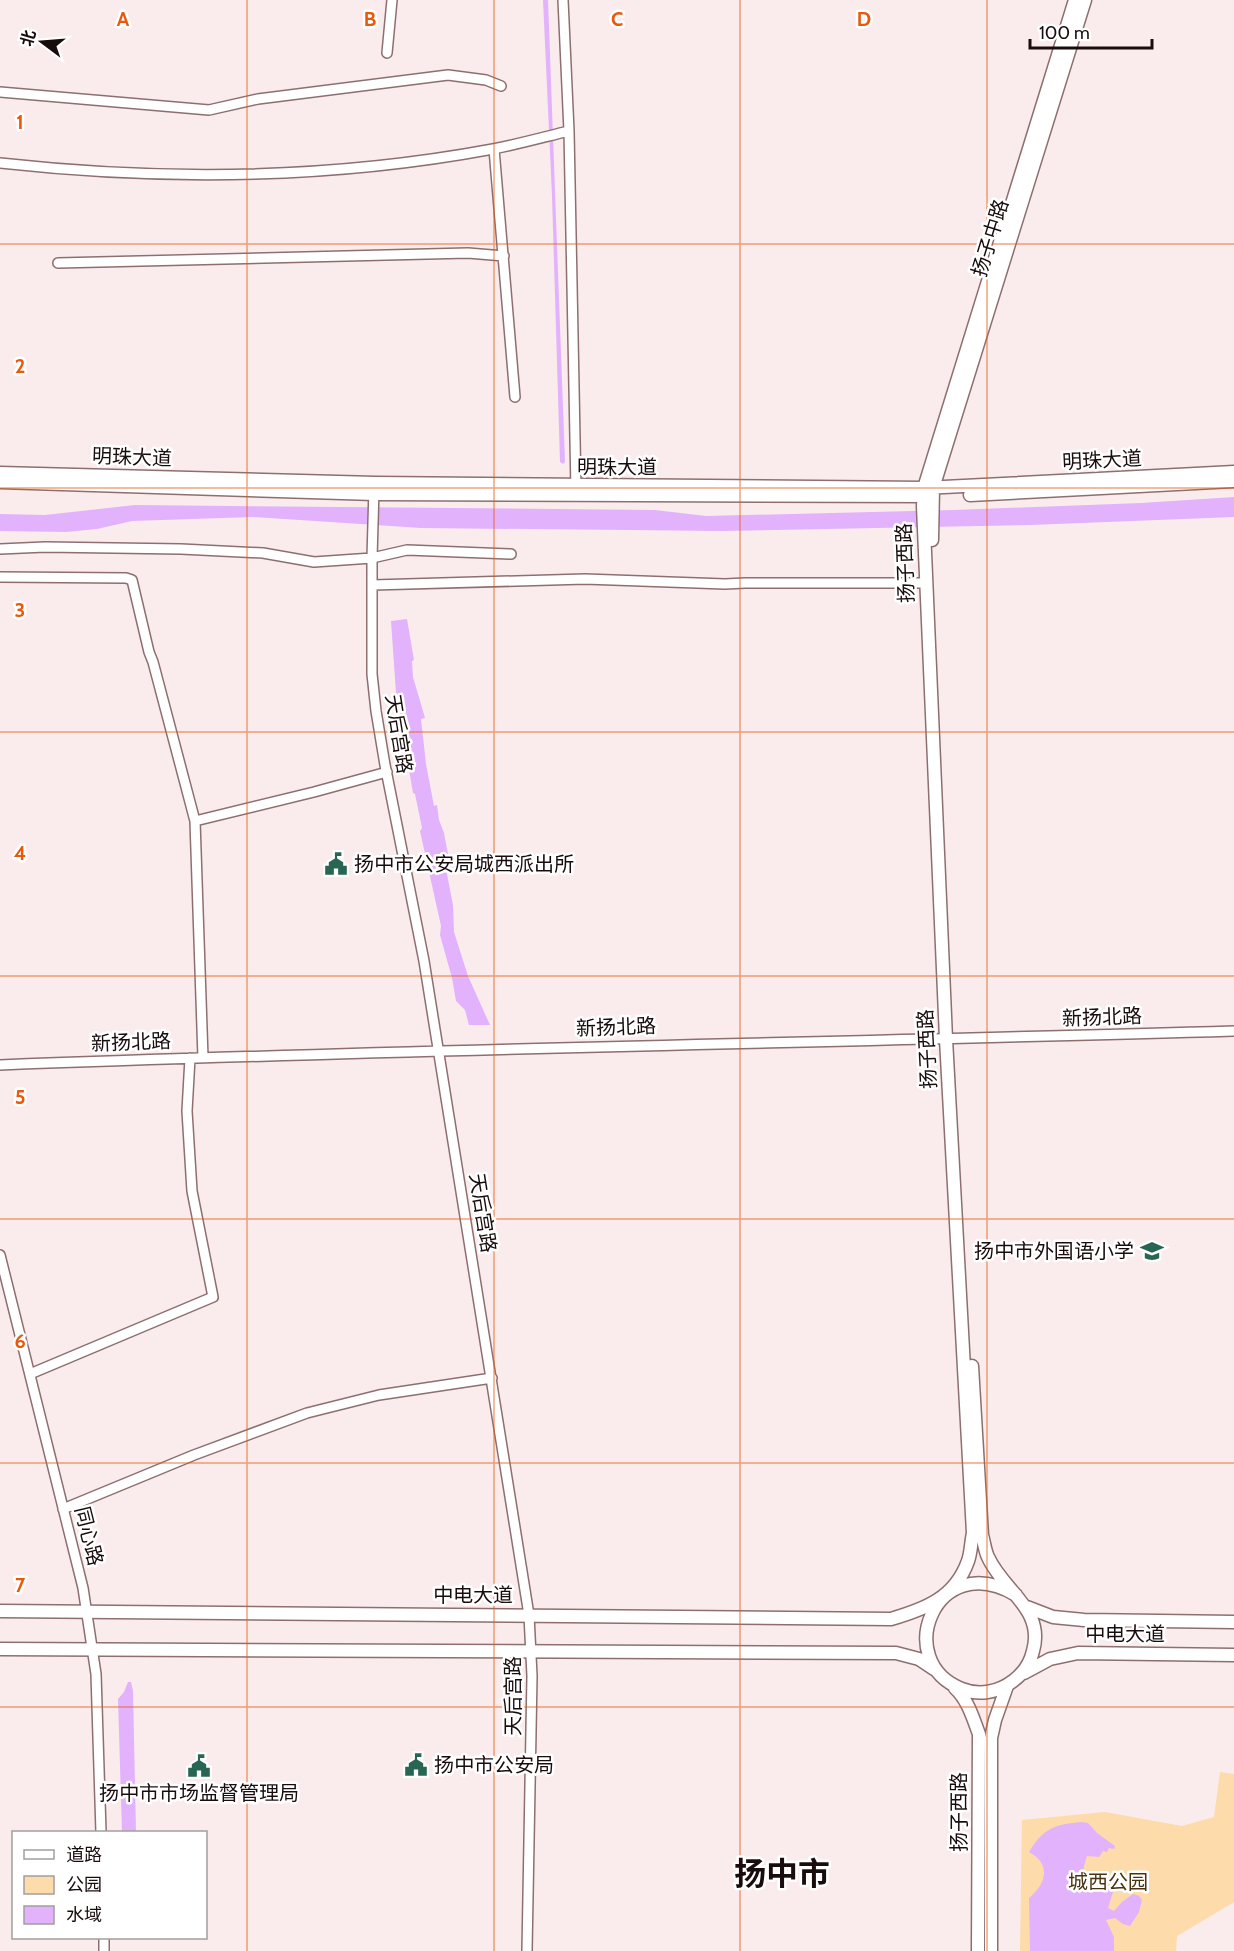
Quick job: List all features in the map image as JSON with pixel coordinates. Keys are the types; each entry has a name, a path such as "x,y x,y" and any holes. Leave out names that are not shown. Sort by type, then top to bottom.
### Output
{"main road":[{"name":"扬子中路","path":"928,497 1075,0"},
{"name":"扬子中路","path":"928,497 1085,0"},
{"name":"明珠大道","path":"928,497 1234,472"},
{"name":"明珠大道","path":"0,473 374,493"},
{"name":"明珠大道","path":"0,482 374,493 576,491 928,497 1234,482"},
{"name":"扬子西路","path":"928,497 926,583 973,1533 967,1562 958,1579 942,1599"},
{"name":"扬子西路","path":"927,534 949,1039 982,1535 988,1558 1016,1595"},
{"path":"0,1649 896,1653 919,1659 949,1683 963,1690 978,1693 1007,1686 1020,1676 1030,1661 1035,1643 1034,1624 1027,1607 1016,1595 1001,1586 986,1582 969,1583 954,1589 932,1611 927,1627 926,1643 930,1659 939,1673"},
{"name":"中电大道","path":"0,1611 891,1619 920,1611 942,1599"},
{"name":"中电大道","path":"1027,1607 1053,1617 1083,1620 1234,1622"},
{"name":"中电大道","path":"1020,1676 1050,1659 1078,1653 1234,1654"},
{"name":"扬子西路","path":"949,1683 961,1693 979,1734 978,1951"},
{"name":"扬子西路","path":"991,1951 991,1738 1007,1686"}],"street":[{"path":"387,53 392,0"},
{"path":"391,11 398,0"},
{"path":"563,0 576,491"},
{"path":"0,92 208,110 258,99 448,75 486,80 501,86"},
{"path":"0,163 44,168 142,173 222,175 296,173 416,161 494,149 566,132"},
{"path":"494,149 515,397"},
{"path":"58,263 468,253 504,256"},
{"name":"天后宫路","path":"374,493 372,674 387,772 424,961 529,1615 531,1650 527,1951"},
{"path":"0,549 45,547 181,549 263,553 314,562 372,558 407,550 511,554"},
{"path":"0,577 126,578 132,580 195,821 203,1058"},
{"path":"373,585 585,579 725,584 926,583"},
{"path":"195,821 387,772"},
{"name":"新扬北路","path":"0,1065 660,1044 1234,1031"},
{"path":"30,1374 213,1297 192,1191 187,1111 190,1058"},
{"name":"同心路","path":"0,1255 88,1612 96,1674 101,1831"},
{"path":"63,1509 194,1455 307,1413 379,1395 492,1378"}],"green space":[{"name":"城西公园","path":"1220,1772 1234,1774 1234,1902 1177,1936 1176,1951 1020,1951 1022,1820 1105,1812 1182,1826 1214,1817"}],"water":[{"path":"543,0 548,0 565,462 563,464 560,462"},
{"path":"1234,497 1234,517 1031,525 722,531 421,528 253,517 132,521 97,529 66,532 0,531 0,514 45,515 135,505 655,510 706,516 953,510"},
{"path":"407,619 414,660 412,661 413,677 425,718 421,719 426,764 434,806 437,805 448,854 447,874 453,905 454,932 468,976 490,1025 469,1025 465,1010 456,1001 440,935 441,926 420,831 422,828 413,793 396,693 391,621"},
{"path":"128,1682 131,1682 136,1831 122,1831 118,1699"},
{"path":"1088,1823 1115,1846 1114,1849 1109,1848 1107,1852 1103,1851 1099,1857 1087,1856 1084,1875 1089,1880 1108,1885 1113,1892 1108,1908 1114,1911 1133,1894 1142,1900 1139,1912 1130,1926 1115,1918 1106,1920 1114,1937 1114,1951 1030,1951 1029,1898 1040,1886 1044,1874 1041,1862 1029,1852 1045,1832 1057,1826"}],"place":[{"name":"扬中市公安局城西派出所","path":"336,864"},
{"name":"扬中市外国语小学","path":"1152,1251"},
{"name":"扬中市公安局","path":"416,1765"},
{"name":"扬中市市场监督管理局","path":"199,1766"}],"district":[{"name":"扬中市","path":"782,1873"}]}
